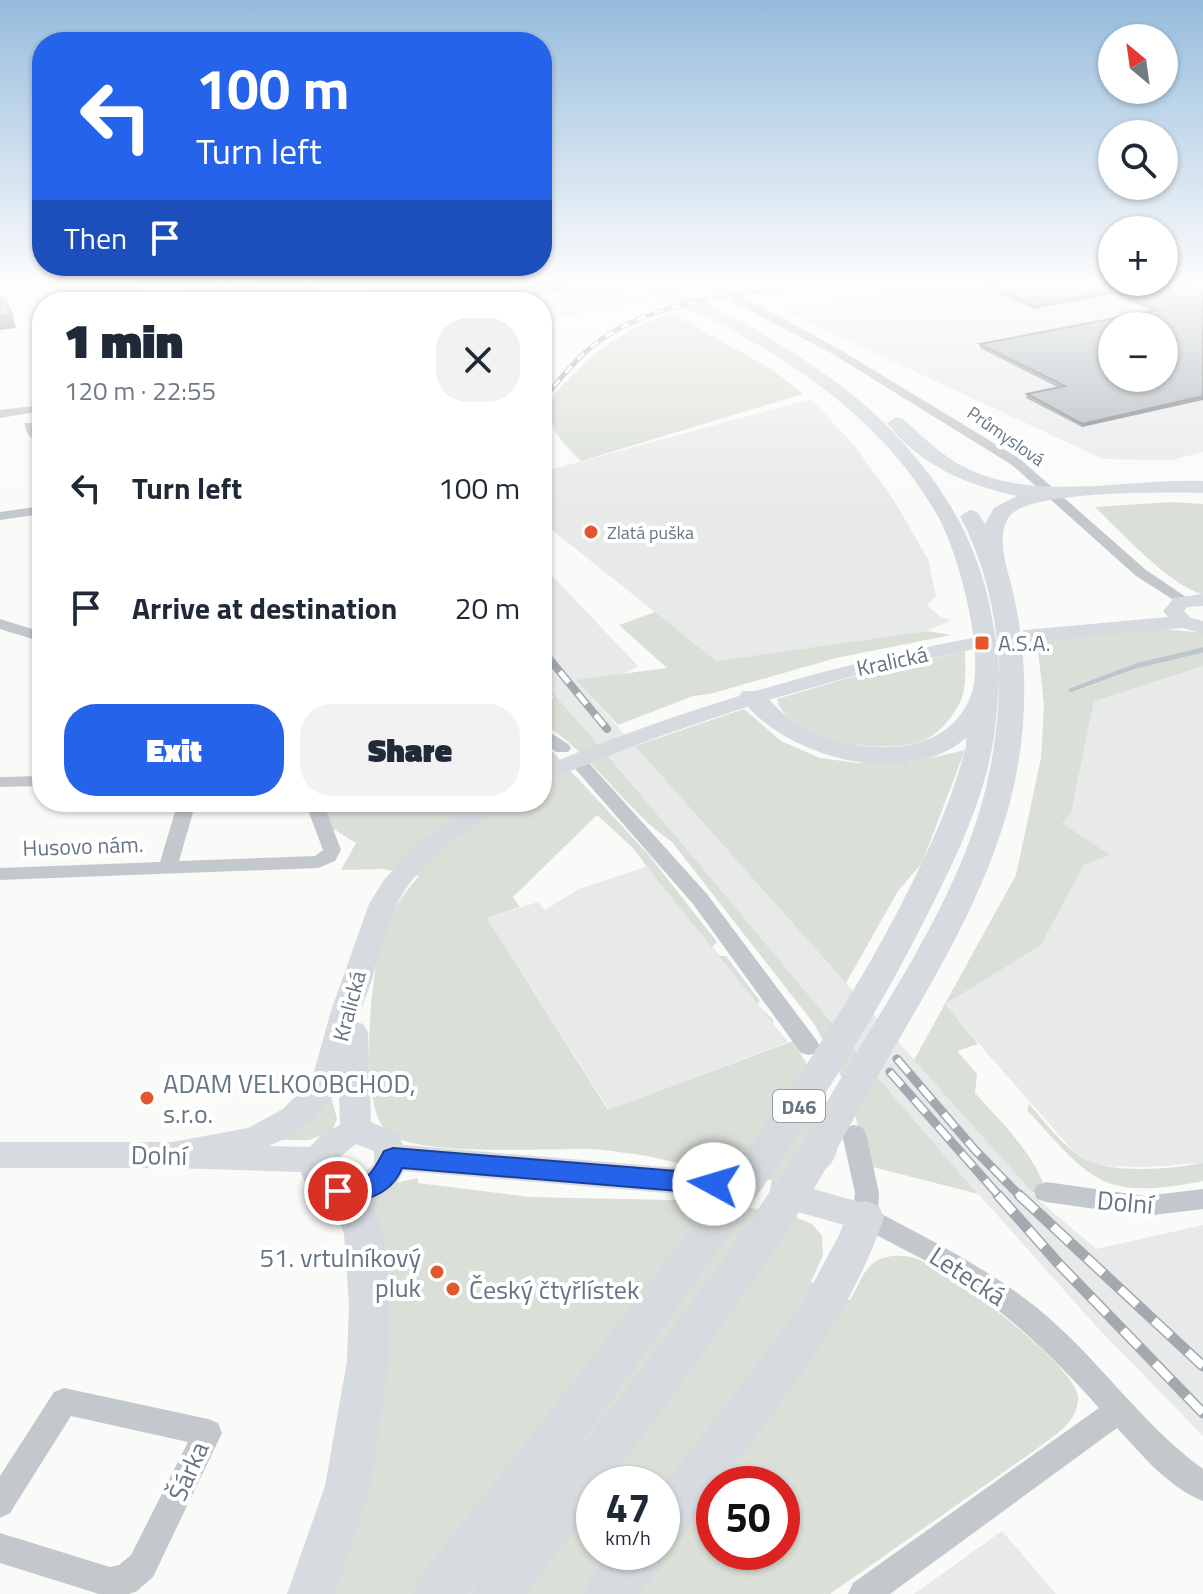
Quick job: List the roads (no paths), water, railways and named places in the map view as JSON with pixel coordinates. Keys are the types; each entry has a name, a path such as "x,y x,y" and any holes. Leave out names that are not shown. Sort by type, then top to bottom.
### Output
{"highway":[{"name":"D46","path":"792,358 853,401 914,464 953,522 973,573 993,606"},
{"name":"D46","path":"436,1594 524,1484 760,1163 879,981 934,906 974,862 995,804 1007,755 993,606 995,573 974,521 933,462 900,426 807,358"},
{"path":"900,426 949,465 971,477 1007,487 1044,493 1159,484 1203,487"},
{"path":"995,573 993,532 996,518 1016,503 1044,493"},
{"path":"752,696 780,725 801,737 844,751 891,756 930,748 962,729 1000,674"},
{"name":"D46","path":"496,1594 698,1323 803,1173 909,994 934,906"},
{"path":"311,1594 348,1486 368,1361 369,1304 364,1234 348,1192"},
{"path":"680,1502 816,1319 857,1240 865,1217"},
{"path":"608,1594 627,1570"}],"main road":[{"path":"1025,636 1190,612"},
{"name":"Kralická","path":"552,771 706,710 752,696 845,671 972,644"},
{"name":"Kralická","path":"172,1155 260,1136 286,1123 309,1105 332,1075 345,1011 358,982 373,923 391,891 424,851 475,812"},
{"path":"356,1132 352,1042 358,982"},
{"path":"356,1132 382,1138 393,1157 388,1172 376,1185 348,1192 338,1191 323,1182 319,1175 317,1160 331,1141 356,1132"},
{"name":"Dolní","path":"0,1155 172,1155 317,1160"},
{"path":"393,1157 714,1184"},
{"path":"810,1202 865,1217"}],"street":[{"name":"Průmyslová","path":"847,358 1016,462 1141,573 1190,612"},
{"path":"0,414 23,418 32,413"},
{"path":"23,418 32,429"},
{"path":"0,516 32,511"},
{"path":"0,624 32,634"},
{"path":"552,740 562,748"},
{"path":"583,767 685,880 809,1047"},
{"path":"0,782 32,781"},
{"name":"Husovo nám.","path":"168,867 184,812"},
{"name":"Husovo nám.","path":"0,874 311,863 324,860 332,850 318,812"},
{"path":"854,1134 867,1193 865,1217"},
{"name":"Dolní","path":"1046,1192 1145,1206 1203,1199"},
{"name":"Letecká","path":"865,1217 947,1260 991,1289 1048,1335 1165,1459 1203,1487"},
{"name":"Šárka","path":"0,1503 64,1401 208,1433 142,1566 126,1580 110,1582 0,1548"},
{"path":"864,1594 1120,1409"}],"waterway":[{"path":"1071,690 1136,666 1203,650"}],"tunnel":[{"path":"726,1186 785,1197"},
{"path":"775,1195 785,1197"},
{"path":"785,1197 800,1200"}],"railway":[{"path":"552,389 579,358"},
{"path":"552,662 607,729"},
{"path":"897,1059 975,1150 1019,1195"},
{"path":"890,1072 1000,1197"},
{"path":"998,1195 1058,1263 1203,1413"},
{"path":"1019,1195 1203,1366"}],"place":[{"name":"Zlatá puška","path":"591,532"},
{"name":"A.S.A.","path":"982,643"},
{"name":"ADAM VELKOOBCHOD, s.r.o.","path":"147,1098"},
{"name":"51. vrtulníkový pluk","path":"437,1272"},
{"name":"Český čtyřlístek","path":"453,1289"}]}
